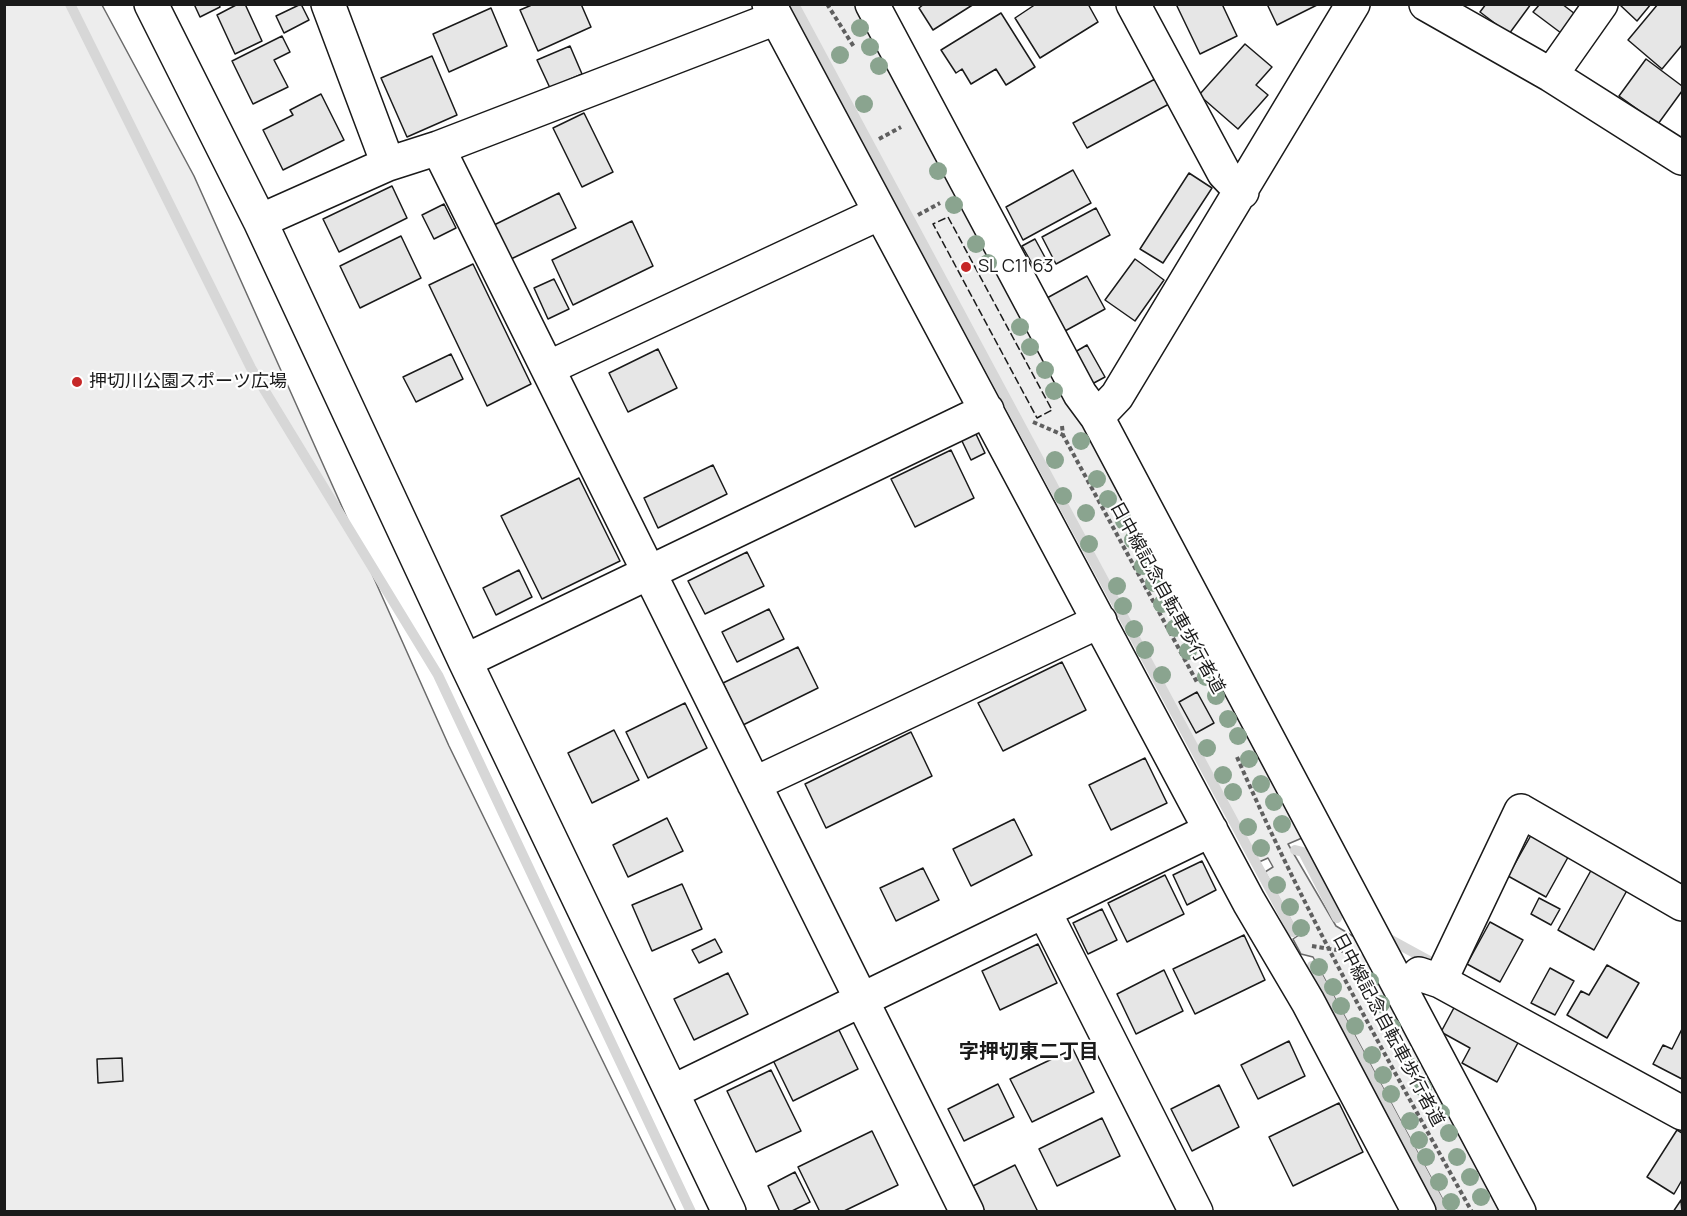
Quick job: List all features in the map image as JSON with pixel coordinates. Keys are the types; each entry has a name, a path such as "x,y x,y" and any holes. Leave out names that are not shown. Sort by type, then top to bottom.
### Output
{"street":[{"path":"150,4 260,221 465,661 729,1212"},
{"path":"328,4 388,164"},
{"path":"872,4 1080,394 1097,417 1300,804 1519,1212"},
{"path":"1133,4 1224,173 1242,192"},
{"path":"1097,417 1117,396 1242,192 1353,4"},
{"path":"1426,4 1551,75 1683,158"},
{"path":"1551,75 1601,4"},
{"path":"260,221 388,164 438,148 772,11 1211,830 1308,1002 1419,1212"},
{"path":"438,148 967,1212"},
{"path":"548,368 880,213"},
{"path":"465,661 987,410"},
{"path":"754,784 1100,621"},
{"path":"1440,981 1521,811 1683,904"},
{"path":"672,1092 1045,913 1211,830"},
{"path":"1045,913 1196,1212"},
{"path":"1387,963 1440,981 1683,1113"}],"path":[{"path":"827,4 860,55"},
{"path":"915,217 945,200"},
{"name":"日中線記念自転車歩行者道","path":"1060,417 1063,435 1201,690"},
{"name":"日中線記念自転車歩行者道","path":"1234,751 1276,848 1327,947 1472,1212"},
{"path":"1306,945 1349,952"}],"shaded area":[{"path":"5,5 102,5 194,176 449,746 676,1211 5,1211"},
{"path":"798,5 857,5 1085,424 1302,838 1288,844 1336,926 1356,938 1504,1211 1449,1211 1313,957 1301,954 1293,939 1299,935 1265,872 1273,867 1268,858 1259,862"}],"building":[{"path":"194,4 219,4 220,7 200,17"},
{"path":"238,4 245,4 262,41 235,54 217,15"},
{"path":"301,4 309,20 284,33 276,16"},
{"path":"534,4 581,4 591,27 538,51 520,10"},
{"path":"924,4 974,4 933,30 919,8"},
{"path":"1036,4 1088,4 1098,22 1040,58 1015,18"},
{"path":"1176,4 1222,4 1237,36 1200,54"},
{"path":"1267,4 1319,4 1277,25"},
{"path":"1486,4 1531,4 1509,34 1480,12"},
{"path":"1540,4 1562,4 1579,17 1565,36 1533,12"},
{"path":"1619,4 1651,4 1637,21"},
{"path":"1658,4 1682,4 1682,45 1662,69 1628,40"},
{"path":"491,8 507,46 449,72 433,34"},
{"path":"1001,13 1035,67 1006,85 996,69 971,84 962,69 956,73 941,50"},
{"path":"282,36 290,52 274,60 288,87 253,104 232,61"},
{"path":"1245,44 1272,67 1256,85 1268,95 1238,129 1199,95"},
{"path":"570,46 582,74 550,88 537,60"},
{"path":"432,56 457,115 407,137 381,78"},
{"path":"1646,59 1682,86 1682,91 1658,124 1619,96"},
{"path":"1155,79 1169,104 1087,148 1073,123"},
{"path":"321,94 344,140 283,170 263,130 293,115 290,110"},
{"path":"584,113 613,172 582,187 553,128"},
{"path":"1073,170 1091,203 1023,240 1006,207"},
{"path":"1189,173 1212,188 1163,263 1140,249"},
{"path":"392,186 407,218 339,252 323,219"},
{"path":"559,193 576,228 511,259 494,225"},
{"path":"444,204 456,228 434,239 422,215"},
{"path":"1096,208 1110,235 1056,264 1042,237"},
{"path":"632,221 653,266 573,305 552,260"},
{"path":"401,236 421,278 360,308 340,266"},
{"path":"1035,239 1047,261 1034,267 1022,246"},
{"path":"1135,259 1164,280 1135,321 1105,300"},
{"path":"473,264 531,384 487,406 429,285"},
{"path":"1087,276 1105,309 1065,331 1047,298"},
{"path":"554,279 569,309 548,319 534,288"},
{"path":"1087,345 1105,377 1092,384 1075,352"},
{"path":"658,349 677,388 628,412 609,373"},
{"path":"451,354 463,379 416,402 403,377"},
{"path":"975,432 985,453 971,460 961,439"},
{"path":"951,450 974,498 915,527 891,479"},
{"path":"713,465 727,494 658,528 644,498"},
{"path":"579,478 620,561 542,599 501,516"},
{"path":"747,552 764,586 705,614 688,581"},
{"path":"519,570 532,597 496,615 483,588"},
{"path":"769,609 784,639 737,662 722,632"},
{"path":"798,647 818,688 743,725 723,683"},
{"path":"1062,662 1086,710 1003,751 978,703"},
{"path":"1197,692 1214,723 1196,733 1179,702"},
{"path":"685,703 707,748 648,778 626,732"},
{"path":"614,730 639,780 592,803 568,753"},
{"path":"911,732 932,776 826,828 805,784"},
{"path":"1145,758 1167,803 1111,830 1089,785"},
{"path":"667,818 683,851 628,877 613,845"},
{"path":"1014,819 1032,855 971,886 953,849"},
{"path":"1534,830 1572,850 1546,897 1508,876"},
{"path":"1202,861 1216,890 1187,905 1173,875"},
{"path":"1594,865 1630,885 1594,950 1558,930"},
{"path":"923,868 939,900 896,921 880,888"},
{"path":"1165,875 1184,914 1127,942 1108,903"},
{"path":"682,884 702,929 652,951 632,905"},
{"path":"1539,898 1560,909 1551,925 1531,914"},
{"path":"1102,909 1117,940 1088,954 1073,923"},
{"path":"1490,922 1523,940 1500,982 1467,964"},
{"path":"1244,935 1265,980 1195,1014 1173,969"},
{"path":"715,939 722,952 699,963 692,950"},
{"path":"1038,944 1057,983 1000,1010 982,971"},
{"path":"1607,965 1639,983 1607,1038 1567,1015 1581,991 1589,995"},
{"path":"1550,968 1574,981 1555,1015 1531,1003"},
{"path":"1164,970 1183,1011 1136,1034 1117,994"},
{"path":"728,973 748,1014 694,1040 674,999"},
{"path":"1456,1004 1520,1039 1497,1082 1462,1063 1470,1048 1441,1032"},
{"path":"836,1024 858,1069 793,1101 771,1056"},
{"path":"1682,1029 1682,1079 1653,1064 1663,1045 1672,1049"},
{"path":"1289,1041 1305,1076 1258,1099 1241,1065"},
{"path":"1073,1049 1094,1092 1032,1122 1010,1079"},
{"path":"122,1058 123,1081 98,1083 97,1059"},
{"path":"771,1070 801,1131 756,1152 727,1091"},
{"path":"998,1084 1014,1117 964,1141 948,1109"},
{"path":"1219,1085 1239,1127 1192,1151 1171,1109"},
{"path":"1339,1103 1363,1152 1293,1186 1269,1137"},
{"path":"1102,1118 1120,1156 1057,1186 1039,1149"},
{"path":"1677,1130 1682,1133 1682,1180 1674,1194 1647,1177"},
{"path":"872,1131 898,1185 842,1212 820,1212 798,1167"},
{"path":"1015,1165 1038,1212 985,1212 973,1186"},
{"path":"795,1172 810,1202 790,1212 780,1212 768,1186"},
{"path":"1681,1200 1682,1212 1673,1212"}],"waterway":[{"path":"70,4 251,368 438,675 691,1212"},
{"path":"794,4 1293,932"},
{"path":"1295,850 1303,852 1337,918"},
{"path":"1389,939 1433,963"},
{"path":"1312,966 1444,1212"}],"fence":[{"path":"948,217 1052,410 1037,418 933,224 948,217"}],"place":[{"name":"SL C11 63","path":"966,267"},
{"name":"押切川公園スポーツ広場","path":"77,382"}],"district":[{"name":"字押切東二丁目","path":"1029,1052"}]}
